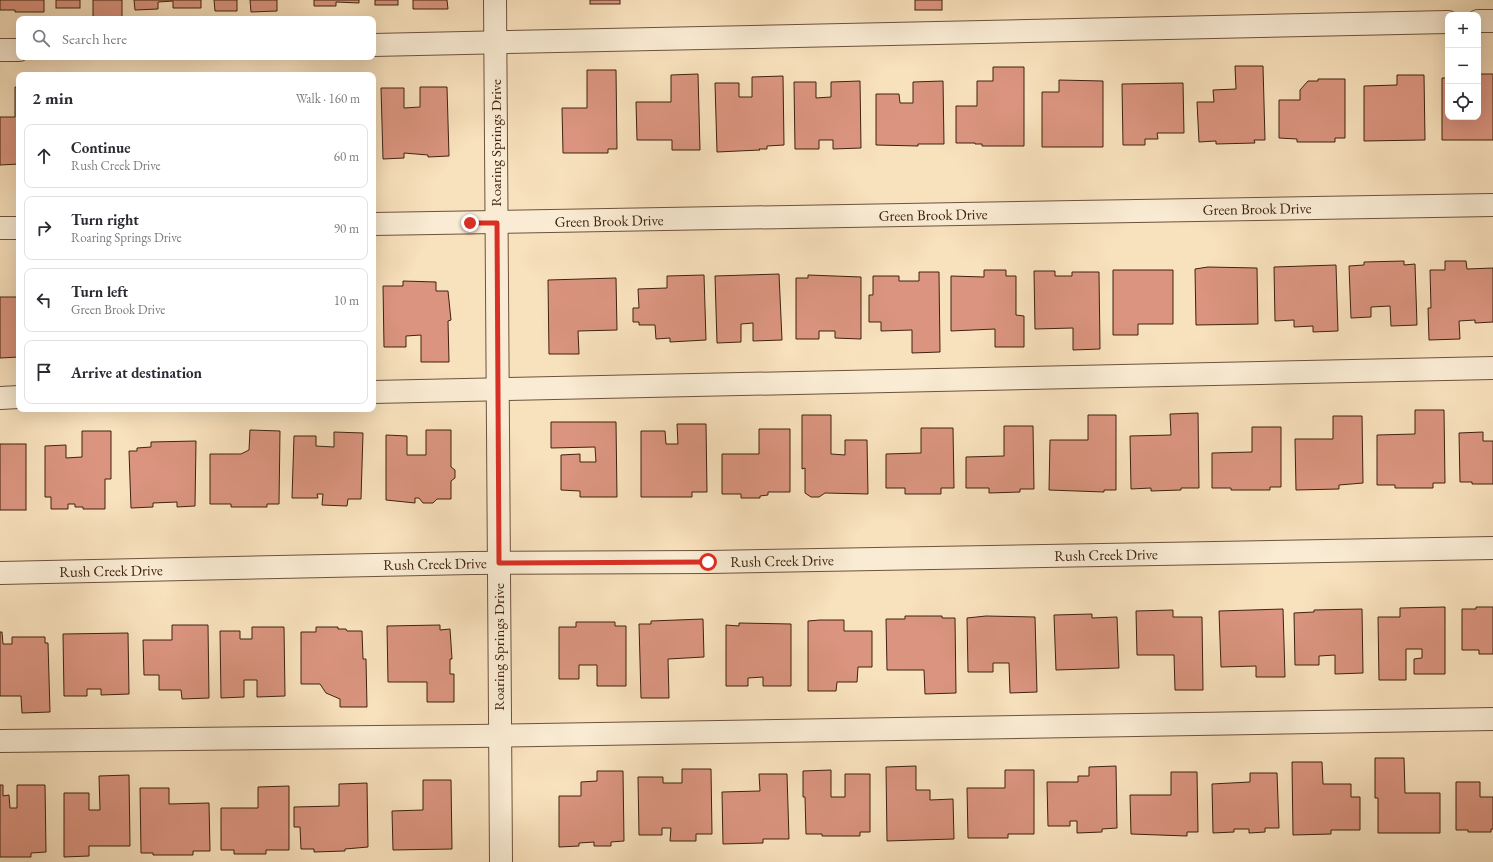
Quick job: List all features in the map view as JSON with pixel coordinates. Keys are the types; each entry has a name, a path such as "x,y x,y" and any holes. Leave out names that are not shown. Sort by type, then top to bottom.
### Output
{"street":[{"name":"Roaring Springs Drive","path":"495,0 501,862"},
{"path":"1481,21 1493,21"},
{"path":"376,45 1445,22"},
{"path":"0,50 16,50"},
{"name":"Green Brook Drive","path":"376,224 1493,205"},
{"path":"0,228 16,228"},
{"path":"376,392 1493,368"},
{"path":"0,398 16,397"},
{"name":"Rush Creek Drive","path":"0,573 499,563 716,562 1493,548"},
{"path":"0,741 500,736 1493,719"}],"building":[{"path":"0,0 44,0 44,12 15,12 15,10 0,10"},
{"path":"56,0 80,0 80,8 56,8"},
{"path":"93,0 122,0 122,16 93,16"},
{"path":"134,0 201,0 201,8 173,8 173,1 158,2 158,9 135,10"},
{"path":"214,0 237,0 237,11 215,11"},
{"path":"250,0 277,0 277,11 251,12"},
{"path":"314,0 359,0 359,3 336,2 336,6 314,6"},
{"path":"375,0 398,0 398,5 375,5"},
{"path":"413,0 447,0 448,9 413,9"},
{"path":"590,0 620,0 620,4 590,4"},
{"path":"915,0 942,0 942,10 915,10"},
{"path":"1235,66 1263,66 1265,140 1254,140 1255,143 1216,144 1216,141 1199,142 1197,102 1214,102 1213,90 1236,89"},
{"path":"993,67 1024,67 1024,146 982,146 982,144 975,143 956,143 956,106 977,106 977,81 993,81"},
{"path":"587,70 616,70 617,149 608,149 608,153 563,153 562,108 587,108"},
{"path":"698,74 700,150 672,150 672,140 637,140 636,102 671,102 671,75"},
{"path":"1481,74 1493,74 1493,140 1442,140 1442,78 1445,78 1445,120 1481,120"},
{"path":"1397,75 1424,75 1425,140 1364,141 1364,86 1397,85"},
{"path":"783,76 784,145 767,146 767,149 759,149 760,150 717,152 715,83 739,83 739,97 752,97 752,77"},
{"path":"1318,79 1345,79 1345,138 1335,138 1335,142 1297,142 1297,139 1279,138 1279,100 1300,100 1300,90 1308,81 1318,81"},
{"path":"1059,80 1103,81 1103,147 1042,147 1042,92 1059,92"},
{"path":"860,81 861,148 833,149 833,140 819,140 819,149 795,149 794,82 816,82 816,98 831,97 831,82"},
{"path":"943,81 944,144 918,144 918,146 876,145 876,94 899,94 900,103 913,103 913,82"},
{"path":"1183,83 1184,133 1157,133 1158,139 1145,139 1145,145 1123,145 1122,84"},
{"path":"16,87 16,164 0,165 0,117 15,117"},
{"path":"420,87 447,87 449,156 428,157 428,155 404,153 404,158 383,159 381,88 404,88 404,108 420,107"},
{"path":"1404,261 1404,265 1415,264 1417,325 1391,326 1390,306 1371,307 1371,317 1351,318 1349,266 1364,265 1364,262"},
{"path":"1445,261 1466,261 1467,269 1493,268 1493,322 1475,323 1475,320 1459,321 1460,339 1429,340 1428,308 1431,308 1430,270 1445,270"},
{"path":"1336,265 1338,331 1313,332 1313,326 1294,327 1294,320 1275,321 1274,267"},
{"path":"1208,267 1257,268 1258,324 1196,325 1195,269"},
{"path":"984,270 1006,270 1006,276 1016,276 1016,315 1024,316 1024,347 995,347 995,329 951,331 951,276 984,277"},
{"path":"1113,270 1173,270 1173,324 1138,324 1138,335 1113,335"},
{"path":"1034,271 1055,271 1055,276 1072,276 1072,272 1099,272 1100,349 1073,350 1073,328 1035,329"},
{"path":"919,272 939,272 940,352 912,353 912,330 881,331 881,322 869,322 869,295 873,295 873,276 899,276 899,281 919,281"},
{"path":"779,274 782,340 753,341 753,323 741,324 741,342 717,343 715,276"},
{"path":"704,275 706,340 670,342 670,338 656,339 655,325 639,325 639,322 633,322 633,308 639,308 638,289 667,288 667,276"},
{"path":"808,275 861,277 861,339 835,338 835,331 819,331 819,339 796,339 796,278 808,278"},
{"path":"616,278 617,330 578,331 579,354 549,354 548,280"},
{"path":"403,281 436,282 436,291 448,291 451,320 448,321 449,362 421,362 421,335 406,336 406,347 384,347 383,286 403,286"},
{"path":"0,297 16,297 16,357 0,358"},
{"path":"1415,410 1444,410 1445,483 1433,483 1433,488 1395,488 1395,485 1377,485 1377,435 1415,434"},
{"path":"1198,413 1199,488 1151,491 1151,488 1131,489 1130,436 1171,435 1170,414"},
{"path":"802,415 831,415 831,454 845,455 845,440 867,440 868,494 825,493 819,497 811,497 805,493 805,468 802,469"},
{"path":"1088,415 1116,415 1116,490 1104,490 1104,492 1049,490 1050,440 1088,440"},
{"path":"1333,416 1362,416 1363,483 1339,485 1339,489 1296,490 1295,439 1333,439"},
{"path":"551,422 616,422 617,497 580,497 580,491 561,490 561,455 580,454 580,462 596,462 595,447 551,448"},
{"path":"677,424 706,424 707,492 692,492 692,497 641,497 641,431 665,431 666,444 678,444"},
{"path":"1004,426 1033,426 1034,489 1020,489 1020,492 989,493 989,488 966,488 966,457 1004,456"},
{"path":"1252,427 1281,427 1281,487 1270,487 1270,490 1231,490 1231,488 1212,488 1212,453 1252,452"},
{"path":"921,428 953,428 954,488 941,488 941,494 905,494 905,488 886,488 886,454 921,453"},
{"path":"759,429 790,429 790,492 768,492 768,495 760,496 760,498 741,498 741,494 722,494 722,454 759,454"},
{"path":"250,430 280,431 279,504 267,504 267,507 231,507 231,504 210,504 210,454 241,454 249,450"},
{"path":"426,430 451,430 451,467 455,470 455,478 451,481 451,499 437,499 433,503 423,503 419,498 415,498 415,503 386,500 386,435 407,436 407,455 426,455"},
{"path":"82,431 111,431 111,479 105,479 105,509 83,509 83,507 75,507 75,504 68,504 68,509 51,509 51,497 45,497 45,446 66,445 66,458 82,457"},
{"path":"334,432 363,433 361,499 348,499 347,506 322,505 323,494 317,494 318,498 292,498 294,436 316,436 316,446 334,447"},
{"path":"1483,432 1483,441 1493,441 1493,484 1472,484 1472,482 1460,482 1459,433"},
{"path":"196,441 195,506 177,507 177,502 153,503 153,507 131,508 129,451 137,451 137,448 151,447 151,442"},
{"path":"0,444 26,444 26,510 0,510"},
{"path":"1445,607 1445,674 1414,674 1414,659 1422,658 1422,649 1406,649 1406,680 1379,680 1378,617 1400,617 1400,608"},
{"path":"1476,607 1493,607 1493,654 1479,654 1479,650 1462,650 1462,609 1476,609"},
{"path":"1283,609 1285,677 1256,677 1256,666 1221,667 1219,611"},
{"path":"1362,609 1363,673 1335,674 1335,655 1319,656 1319,665 1295,665 1294,613 1314,612 1314,610"},
{"path":"1173,610 1173,617 1202,617 1203,690 1175,690 1174,655 1137,655 1136,611"},
{"path":"1092,614 1092,618 1117,617 1119,668 1056,670 1054,615"},
{"path":"905,616 942,616 942,618 955,618 956,693 925,694 924,670 887,670 886,619 905,619"},
{"path":"986,616 1035,617 1037,692 1010,693 1009,663 993,663 993,672 968,672 967,618"},
{"path":"703,619 704,657 668,659 669,698 641,698 639,624 651,624 651,621"},
{"path":"844,620 844,631 872,631 872,667 858,667 857,682 837,682 836,691 808,691 808,621"},
{"path":"576,622 615,622 615,626 626,626 626,686 597,686 597,665 579,665 579,679 559,679 559,627 576,627"},
{"path":"739,623 791,624 791,686 763,686 763,677 748,678 748,686 726,686 726,625 739,626"},
{"path":"172,625 208,625 209,698 182,699 181,690 159,690 159,675 144,675 143,640 172,640"},
{"path":"440,625 440,630 450,629 452,659 450,659 450,674 454,674 454,702 427,702 427,682 388,682 387,626"},
{"path":"252,627 284,627 285,696 257,697 257,680 244,680 244,697 221,698 220,631 240,631 240,639 252,639"},
{"path":"316,627 338,627 338,629 346,629 347,631 362,631 363,659 366,659 367,707 340,707 340,699 326,693 320,684 301,684 301,632 316,632"},
{"path":"0,632 2,632 3,644 12,644 12,637 45,637 45,643 48,643 50,712 22,713 21,696 0,696"},
{"path":"128,633 129,694 101,695 101,689 87,689 87,696 64,696 63,634"},
{"path":"1375,758 1404,758 1405,793 1440,793 1440,833 1378,833 1378,798 1375,798"},
{"path":"1292,762 1322,762 1323,784 1351,784 1351,797 1360,797 1360,830 1331,830 1331,834 1293,835"},
{"path":"916,766 916,790 930,790 930,800 953,799 954,839 887,841 886,767"},
{"path":"1116,766 1117,828 1102,829 1102,832 1077,833 1077,821 1070,821 1070,826 1048,826 1047,782 1078,782 1078,776 1089,776 1089,767"},
{"path":"682,769 711,769 712,834 696,834 696,841 670,841 671,828 662,828 662,835 639,835 638,777 663,777 663,783 682,783"},
{"path":"831,770 831,797 845,797 845,774 870,774 870,832 860,832 860,836 822,836 822,834 806,834 805,797 803,797 803,771"},
{"path":"1005,770 1034,770 1034,834 1008,834 1008,838 968,838 967,788 1005,788"},
{"path":"597,771 623,771 624,841 611,842 611,846 594,846 594,842 579,843 579,846 559,847 559,796 581,796 581,782 597,781"},
{"path":"1171,772 1197,772 1198,832 1187,832 1187,836 1131,834 1130,795 1171,795"},
{"path":"1250,773 1277,773 1279,828 1265,828 1265,832 1249,833 1249,829 1234,829 1234,832 1213,833 1212,784 1250,782"},
{"path":"759,774 787,774 789,839 763,839 763,843 723,844 722,792 760,791"},
{"path":"129,775 130,846 89,846 89,856 64,857 64,793 89,793 89,810 100,810 99,776"},
{"path":"423,780 451,780 452,849 393,850 392,811 423,810"},
{"path":"1456,782 1480,782 1480,797 1493,797 1493,829 1491,829 1491,832 1468,832 1468,830 1456,830"},
{"path":"367,783 368,847 345,849 345,851 314,852 314,849 301,849 300,827 294,827 294,807 339,806 339,784"},
{"path":"0,785 3,785 3,796 9,795 10,808 17,808 17,785 45,785 46,852 31,853 31,857 0,857"},
{"path":"289,786 289,850 266,850 266,854 234,854 234,850 221,850 221,808 258,808 258,787"},
{"path":"140,788 169,788 169,804 209,803 210,851 193,851 193,855 153,855 153,853 141,853"}],"route":[{"path":"470,223 497,223 499,563 708,562"}]}
